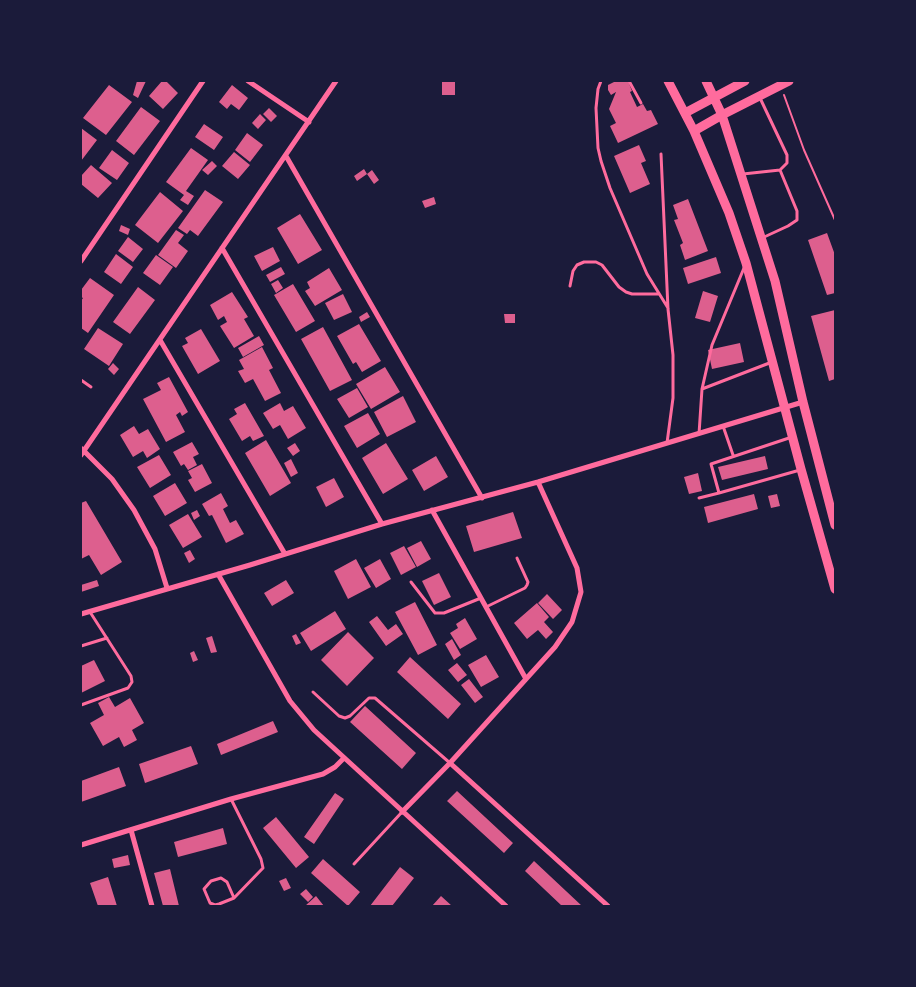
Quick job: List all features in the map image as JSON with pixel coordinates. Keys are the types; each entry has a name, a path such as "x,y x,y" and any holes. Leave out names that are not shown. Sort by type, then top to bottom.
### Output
{"main road":[{"path":"668,81 694,131 729,213 746,263 784,408 835,588"},
{"path":"706,81 722,115 775,281 803,402 835,525"},
{"path":"685,113 745,81"},
{"path":"694,131 789,81"}],"street":[{"path":"81,261 203,81"},
{"path":"248,81 309,122"},
{"path":"167,588 155,549 134,510 112,479 82,452 336,81"},
{"path":"286,156 482,498"},
{"path":"222,248 382,524"},
{"path":"160,340 285,554"},
{"path":"81,614 382,524 538,482 803,402"},
{"path":"402,812 450,763 555,647 572,622 581,592 577,568 538,482"},
{"path":"432,510 526,679"},
{"path":"218,574 290,701 314,730 506,906"},
{"path":"81,845 231,799 323,774 335,767 344,758"},
{"path":"450,763 608,906"},
{"path":"131,830 152,906"}],"lane":[{"path":"601,81 596,108 600,161 647,274 668,309"},
{"path":"629,81 641,103"},
{"path":"740,174 780,170 787,163 787,155 760,97"},
{"path":"661,154 668,309 673,354 673,398 666,443"},
{"path":"762,238 797,220 797,211 780,170"},
{"path":"570,286 573,271 577,265 584,262 596,262 602,265 619,287 626,292 632,294 659,294"},
{"path":"699,434 702,389 712,346 746,263"},
{"path":"702,389 772,362"},
{"path":"81,380 91,387"},
{"path":"723,426 733,455"},
{"path":"719,492 711,464 733,455 792,437"},
{"path":"699,498 801,469"},
{"path":"486,607 525,588 527,585 528,582 517,558"},
{"path":"411,582 435,613 444,614 481,598"},
{"path":"81,705 128,688 132,682 90,611"},
{"path":"81,646 107,638"},
{"path":"313,692 339,716 345,718 350,716 369,698 375,698 450,763"},
{"path":"231,799 261,859 263,868 234,898 215,905 210,902 204,889 211,881 221,878 227,882 234,898"},
{"path":"354,864 402,812"}],"path":[{"path":"780,86 804,150 835,220"}],"building":[{"path":"137,81 146,81 138,98 133,95"},
{"path":"162,81 166,81 178,93 163,109 149,96"},
{"path":"616,81 628,81 632,91 630,92 637,107 643,104 647,111 651,110 658,124 618,143 610,126 616,123 609,109 616,92 611,95 608,90 608,85"},
{"path":"442,82 455,82 455,95 442,95"},
{"path":"109,85 132,102 106,135 83,118"},
{"path":"232,85 248,98 239,110 231,104 227,109 219,102"},
{"path":"141,107 160,121 134,155 116,141"},
{"path":"269,108 277,116 271,122 263,114"},
{"path":"260,114 266,120 258,129 252,123"},
{"path":"204,124 223,137 214,150 195,137"},
{"path":"81,128 97,140 81,161"},
{"path":"247,133 263,145 250,162 235,150"},
{"path":"639,145 646,161 641,163 650,184 630,193 614,156"},
{"path":"191,148 208,160 186,191 194,196 188,205 180,200 184,195 166,182"},
{"path":"112,150 129,163 117,180 99,168"},
{"path":"234,152 250,165 238,179 222,166"},
{"path":"212,161 217,166 208,175 202,170"},
{"path":"91,165 112,183 98,198 81,184 81,176"},
{"path":"364,169 367,174 357,181 354,176"},
{"path":"372,170 379,180 374,184 367,174"},
{"path":"205,190 223,202 198,236 190,230 187,234 178,228"},
{"path":"160,192 183,211 158,243 135,225"},
{"path":"434,197 436,204 425,208 422,201"},
{"path":"688,199 708,251 685,260 680,245 683,243 674,220 678,219 673,205"},
{"path":"300,214 322,250 298,264 277,228"},
{"path":"121,225 130,229 128,235 119,231"},
{"path":"176,230 184,235 178,243 188,251 176,268 158,255"},
{"path":"827,233 835,255 835,293 827,295 808,240"},
{"path":"128,237 143,249 133,262 118,251"},
{"path":"273,247 280,261 262,271 254,256"},
{"path":"116,254 133,267 121,284 104,272"},
{"path":"156,255 173,267 160,285 143,273"},
{"path":"716,257 721,273 688,284 683,268"},
{"path":"281,267 285,274 270,282 266,275"},
{"path":"329,268 342,290 315,306 305,291 310,288 307,282"},
{"path":"90,278 114,295 88,333 81,328 81,301 83,298 81,297 81,290"},
{"path":"278,280 283,288 276,293 271,284"},
{"path":"293,284 315,321 296,332 274,295"},
{"path":"138,287 155,300 130,334 113,322"},
{"path":"703,291 718,296 710,322 695,318"},
{"path":"232,292 248,317 244,319 254,336 234,348 220,326 227,322 224,316 218,320 210,305"},
{"path":"343,294 352,312 334,320 325,303"},
{"path":"835,310 835,379 829,381 811,316"},
{"path":"367,312 370,317 361,322 359,317"},
{"path":"504,314 515,314 515,323 505,323"},
{"path":"359,324 381,361 362,372 356,362 353,364 337,336"},
{"path":"323,327 352,380 330,391 301,339"},
{"path":"98,328 123,344 109,366 84,349"},
{"path":"201,329 220,361 198,374 182,346 188,343 185,338"},
{"path":"259,336 264,345 243,357 238,348"},
{"path":"740,343 744,362 712,369 708,350"},
{"path":"262,347 273,368 269,370 281,393 265,401 253,379 245,383 238,371 244,369 239,360"},
{"path":"113,363 119,369 114,375 108,369"},
{"path":"385,367 400,392 371,409 356,384"},
{"path":"169,377 188,412 182,416 180,412 176,415 185,432 166,442 143,399 161,390 157,383"},
{"path":"357,388 368,407 349,418 337,399"},
{"path":"403,396 416,422 387,437 374,412"},
{"path":"245,403 264,436 253,441 250,436 242,441 229,419 237,414 234,409"},
{"path":"280,403 284,411 293,406 306,428 288,439 280,425 273,429 263,413"},
{"path":"368,413 380,434 357,448 344,426"},
{"path":"134,426 139,434 148,429 160,449 147,458 143,451 133,457 120,435"},
{"path":"266,440 291,483 270,496 245,453"},
{"path":"192,442 199,454 193,457 197,465 188,470 184,464 181,466 173,452"},
{"path":"295,443 300,451 293,456 287,448"},
{"path":"386,443 408,479 383,494 362,458"},
{"path":"159,455 171,475 150,488 137,467"},
{"path":"436,456 448,477 424,491 412,470"},
{"path":"765,456 768,469 722,480 718,467"},
{"path":"291,459 298,473 291,477 284,463"},
{"path":"202,464 212,483 195,492 188,480 192,478 188,471"},
{"path":"698,473 702,491 689,494 684,477"},
{"path":"334,478 344,497 326,507 316,487"},
{"path":"175,483 187,503 165,516 153,496"},
{"path":"221,493 228,506 223,509 230,523 236,520 244,534 226,543 212,515 209,516 202,504"},
{"path":"754,494 758,509 708,523 704,507"},
{"path":"777,494 780,506 771,508 768,496"},
{"path":"86,501 122,562 101,575 89,555 81,559 81,503"},
{"path":"197,510 200,516 194,520 191,513"},
{"path":"513,512 522,538 474,552 466,526"},
{"path":"188,514 202,537 183,548 169,525"},
{"path":"421,541 431,559 417,567 407,548"},
{"path":"404,546 416,567 401,575 390,553"},
{"path":"190,550 195,559 189,563 184,553"},
{"path":"356,559 371,587 348,599 334,571"},
{"path":"380,559 391,579 376,588 364,568"},
{"path":"439,573 451,597 434,605 422,581"},
{"path":"97,580 99,586 81,592 81,585"},
{"path":"286,580 294,593 272,606 264,593"},
{"path":"547,594 562,610 553,619 538,603"},
{"path":"415,602 437,645 418,655 395,612"},
{"path":"537,603 549,617 544,622 553,632 546,639 538,630 527,639 514,623"},
{"path":"335,611 346,629 311,651 300,633"},
{"path":"377,616 388,630 396,624 403,634 386,646 369,622"},
{"path":"465,618 477,639 460,649 450,633 458,628 456,624"},
{"path":"348,632 374,658 347,686 321,660"},
{"path":"296,634 301,643 296,645 292,636"},
{"path":"212,636 217,652 211,653 206,638"},
{"path":"452,639 461,655 454,660 445,644"},
{"path":"194,651 198,660 193,662 190,653"},
{"path":"486,655 499,677 481,687 468,665"},
{"path":"410,657 461,704 448,719 397,672"},
{"path":"94,660 105,681 81,693 81,666"},
{"path":"457,663 467,675 458,682 448,670"},
{"path":"469,679 483,697 475,703 461,685"},
{"path":"109,697 115,707 130,698 144,723 132,730 137,740 124,747 119,737 103,746 90,723 104,715 98,703"},
{"path":"365,706 416,753 402,769 350,722"},
{"path":"273,721 278,732 221,755 217,744"},
{"path":"191,746 198,764 145,783 139,764"},
{"path":"119,767 126,786 81,802 81,781"},
{"path":"457,791 513,843 504,853 447,801"},
{"path":"335,793 344,799 314,844 304,837"},
{"path":"276,817 309,857 296,868 263,828"},
{"path":"223,828 227,844 178,857 174,842"},
{"path":"128,855 130,865 114,868 112,859"},
{"path":"323,859 360,892 348,906 311,873"},
{"path":"534,861 582,906 562,906 525,871"},
{"path":"400,867 414,878 392,906 370,906"},
{"path":"170,869 179,906 163,906 154,873"},
{"path":"108,877 117,906 98,906 90,883"},
{"path":"286,878 291,888 284,891 279,881"},
{"path":"306,889 313,897 308,902 300,894"},
{"path":"316,896 324,906 305,906"},
{"path":"441,896 452,906 432,906"}]}
